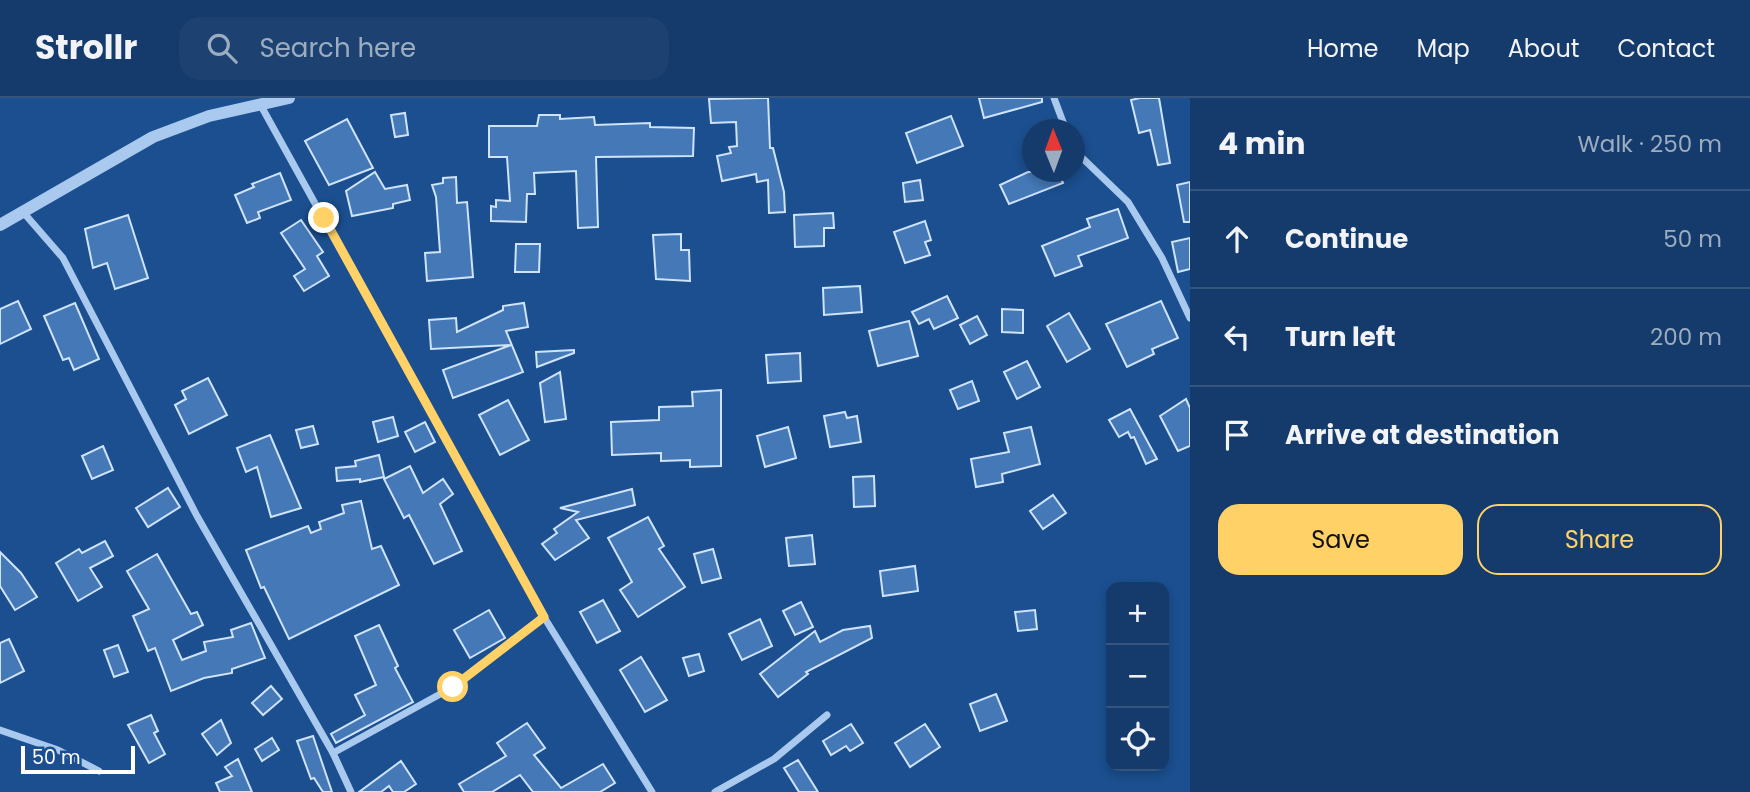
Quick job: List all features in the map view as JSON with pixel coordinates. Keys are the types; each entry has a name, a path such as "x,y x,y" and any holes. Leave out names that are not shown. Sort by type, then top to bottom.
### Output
{"street":[{"path":"0,225 153,137 209,116 289,98"},
{"path":"1054,98 1062,119"},
{"path":"260,103 544,617 652,792"},
{"path":"1085,161 1128,202 1162,258 1190,318"},
{"path":"23,212 63,258 197,516 333,753 351,792"},
{"path":"333,753 453,687 544,617"},
{"path":"715,792 774,759 827,715"},
{"path":"0,730 58,750 99,771"}],"building":[{"path":"768,98 770,148 773,148 784,192 785,212 769,213 768,180 757,182 756,174 722,181 717,156 731,153 729,147 737,146 736,122 711,123 709,99"},
{"path":"979,98 1042,98 1042,102 984,118"},
{"path":"1159,98 1170,163 1158,165 1150,130 1139,133 1131,100"},
{"path":"405,113 408,135 395,137 391,115"},
{"path":"539,115 560,115 560,119 594,117 595,125 650,123 650,127 694,128 693,156 596,157 598,227 578,228 576,171 534,173 535,194 527,194 526,222 491,221 491,206 496,207 496,200 510,201 507,157 489,157 489,126 537,126"},
{"path":"951,116 963,146 917,163 906,133"},
{"path":"347,119 373,168 329,185 305,141"},
{"path":"375,172 385,189 407,185 410,200 393,204 393,208 352,216 346,191"},
{"path":"280,173 291,200 258,212 260,218 247,223 235,195 254,187 252,184"},
{"path":"1022,175 1022,182 1063,183 1009,204 1000,185"},
{"path":"456,177 457,203 467,202 473,277 427,281 425,253 440,252 436,197 432,185 443,183 443,178"},
{"path":"920,180 923,200 905,202 903,183"},
{"path":"1190,182 1190,222 1184,222 1177,185"},
{"path":"1118,209 1128,238 1078,256 1082,266 1055,276 1042,246 1090,227 1087,219"},
{"path":"833,213 834,228 824,228 824,246 795,247 794,215"},
{"path":"128,215 148,278 115,289 107,263 93,268 85,229"},
{"path":"301,220 323,252 317,256 329,276 304,291 294,276 305,269 281,233"},
{"path":"925,221 931,240 925,242 930,255 905,263 894,232"},
{"path":"681,234 681,250 689,250 690,281 656,279 653,235"},
{"path":"1190,238 1190,269 1178,272 1172,242"},
{"path":"516,244 540,244 539,272 515,272"},
{"path":"860,286 862,312 824,315 823,288"},
{"path":"947,296 958,318 934,329 929,319 919,324 912,312"},
{"path":"18,301 31,329 0,344 0,309"},
{"path":"1161,301 1178,338 1152,349 1154,354 1127,367 1106,324"},
{"path":"75,303 99,359 74,370 69,358 63,360 44,316"},
{"path":"524,303 528,327 506,331 523,372 453,398 443,370 511,345 431,349 429,320 456,318 457,332 503,310 503,306"},
{"path":"1002,309 1023,310 1023,333 1002,332"},
{"path":"1069,313 1090,349 1067,362 1047,326"},
{"path":"977,316 987,335 970,344 960,325"},
{"path":"909,321 918,356 878,366 869,331"},
{"path":"574,350 574,353 537,367 536,352"},
{"path":"800,353 801,381 768,383 766,355"},
{"path":"1027,361 1040,387 1017,399 1004,372"},
{"path":"560,372 566,419 545,422 540,383"},
{"path":"208,378 227,415 189,434 175,405 186,399 182,391"},
{"path":"972,381 979,401 958,409 950,390"},
{"path":"721,390 721,466 690,467 690,460 661,461 661,453 612,455 611,422 659,420 659,407 693,406 692,392"},
{"path":"1186,399 1190,408 1190,446 1178,451 1160,416"},
{"path":"508,400 529,440 500,455 479,415"},
{"path":"1130,409 1157,459 1146,464 1134,437 1131,438 1128,432 1119,437 1109,420"},
{"path":"845,412 847,418 857,416 861,442 830,447 824,416"},
{"path":"393,417 398,436 378,442 373,422"},
{"path":"425,422 435,442 415,452 405,432"},
{"path":"313,426 318,444 301,448 296,430"},
{"path":"788,427 796,458 765,467 757,436"},
{"path":"1031,427 1040,464 1002,474 1003,482 976,487 971,459 1009,452 1004,433"},
{"path":"270,435 301,508 271,517 257,467 246,472 237,448"},
{"path":"103,446 113,470 92,479 82,456"},
{"path":"379,455 384,477 360,482 360,479 337,481 336,468 356,466 355,461"},
{"path":"410,466 423,493 443,479 453,494 440,504 462,551 434,564 409,515 404,518 384,479"},
{"path":"874,476 875,506 854,507 853,477"},
{"path":"168,488 180,507 148,527 136,508"},
{"path":"632,489 635,505 576,520 589,538 555,560 542,544 557,533 554,529 578,512 560,508"},
{"path":"1053,495 1066,513 1043,529 1030,511"},
{"path":"361,501 372,549 381,546 399,585 289,639 264,587 261,588 246,550 308,526 311,533 321,529 319,522 344,513 342,505"},
{"path":"648,517 664,546 659,549 685,587 638,617 620,590 632,582 608,538"},
{"path":"812,535 815,564 789,566 786,538"},
{"path":"105,541 113,556 90,568 102,587 78,601 56,563 79,549 82,553"},
{"path":"713,549 721,578 702,583 694,554"},
{"path":"0,552 21,573 37,597 15,610 0,586"},
{"path":"157,554 191,614 197,612 203,625 173,640 182,660 206,651 204,642 233,637 231,630 251,623 265,658 232,669 232,673 204,678 171,691 155,648 148,651 133,616 149,609 127,571"},
{"path":"915,566 918,591 883,596 880,571"},
{"path":"603,600 620,631 597,643 580,612"},
{"path":"801,602 813,627 795,635 783,611"},
{"path":"489,610 505,638 470,658 454,630"},
{"path":"1035,610 1037,629 1018,631 1015,612"},
{"path":"760,619 772,646 742,660 729,634"},
{"path":"379,625 398,666 395,668 413,702 336,743 331,734 365,715 355,695 376,685 355,636"},
{"path":"870,626 872,638 806,672 808,674 778,697 760,674 815,631 820,642 843,630"},
{"path":"9,639 24,671 0,683 0,643"},
{"path":"118,645 128,672 114,677 104,650"},
{"path":"699,654 704,671 689,676 683,658"},
{"path":"641,657 667,700 645,712 620,670"},
{"path":"271,686 282,699 263,715 252,703"},
{"path":"996,694 1007,721 980,731 970,704"},
{"path":"151,715 158,731 154,733 165,754 149,763 128,725"},
{"path":"221,720 231,743 217,755 202,734"},
{"path":"527,723 545,748 534,755 561,788 603,764 615,783 600,792 533,792 520,775 492,792 464,792 459,784 506,756 497,743"},
{"path":"851,724 863,743 850,751 846,746 831,755 823,741"},
{"path":"925,724 940,747 910,767 895,743"},
{"path":"313,736 332,792 323,792 314,778 311,779 297,741"},
{"path":"272,738 279,750 262,761 255,749"},
{"path":"238,759 252,792 220,792 216,783 232,776 225,767"},
{"path":"798,760 818,792 799,792 784,768"},
{"path":"401,761 416,784 404,792 393,792 389,786 381,792 359,792"}],"route":[{"path":"324,218 544,617 453,687"}]}
